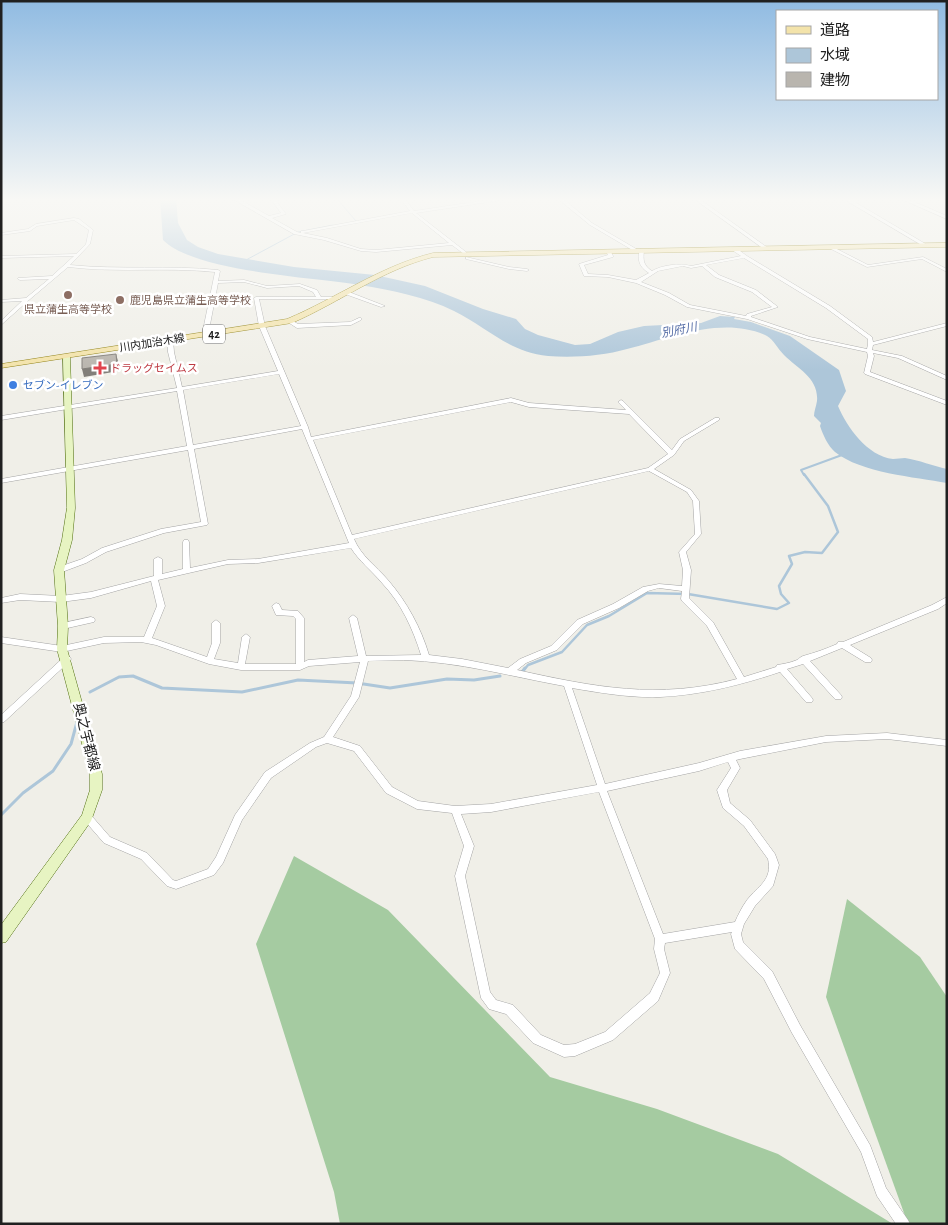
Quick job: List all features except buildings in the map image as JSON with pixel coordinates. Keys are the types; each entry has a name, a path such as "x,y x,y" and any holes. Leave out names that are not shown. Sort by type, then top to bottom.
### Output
{"main road":[{"name":"川内加治木線","path":"1,366 206,335 289,320 346,294 384,272 421,257 441,255"}],"street":[{"path":"1,257 32,255"},
{"path":"1,324 77,255"},
{"path":"473,255 468,258 527,270"},
{"path":"610,255 581,264 586,275 608,276 637,282 668,294 689,306 748,318 809,338 900,357 947,378"},
{"path":"639,255 640,262 650,272"},
{"path":"846,255 867,266 923,258 947,271"},
{"path":"637,282 648,276 650,272 683,265 703,265 744,257 828,307 870,338 871,344 868,350"},
{"path":"703,265 717,276 754,291 776,307 749,315 748,318"},
{"path":"67,266 87,269 214,271 219,273 206,335"},
{"path":"20,279 54,277"},
{"path":"216,282 244,281 267,287 300,285 314,291 319,297"},
{"path":"346,294 383,306"},
{"path":"338,298 256,298 262,326 359,556 385,582 411,619 419,634 426,657"},
{"path":"1,301 28,299"},
{"path":"289,320 297,326 342,324 359,319"},
{"path":"871,344 947,324"},
{"path":"59,570 84,561 104,550 163,531 205,524 170,340"},
{"path":"868,350 871,356 866,373 947,403"},
{"path":"59,570 71,518 66,357"},
{"path":"1,418 282,372"},
{"path":"310,439 511,400 529,404 630,412"},
{"path":"621,402 672,454"},
{"path":"1,600 20,597 61,599 91,596 156,577 228,562 258,561 352,541 650,470 672,454 682,440 718,419"},
{"path":"1,481 305,427"},
{"path":"650,470 689,491 696,501 698,534 682,552 687,570 686,593"},
{"path":"186,542 187,571"},
{"path":"147,640 160,606 156,577 158,558"},
{"name":"奥之宇都線","path":"1,937 87,817 95,794 96,774 64,654 59,570"},
{"path":"509,672 529,658 554,648 580,622 616,606 646,589 659,586 686,593 710,624 742,681"},
{"path":"1,720 64,654 104,640 147,640 209,661 241,668 300,667 308,663 426,657 567,684 629,693 658,694 699,690 742,681 935,607 947,599"},
{"path":"276,606 279,613 295,613 300,618 300,667"},
{"path":"87,817 107,840 144,856 170,883 176,885 196,880 211,872 220,860 238,818 268,775 313,745 326,739 355,697 364,659 353,618"},
{"path":"63,626 91,620"},
{"path":"209,661 216,643 216,624"},
{"path":"241,668 246,637"},
{"path":"1,647 5,641 64,654"},
{"path":"841,644 868,660"},
{"path":"803,659 838,697"},
{"path":"780,668 809,700"},
{"path":"455,810 469,846 460,876 485,994 493,1004 509,1010 537,1039 564,1051 575,1050 609,1036 654,997 666,973 659,950 660,939 602,788 567,684"},
{"path":"326,739 357,748 388,790 418,805 455,810 491,808 602,788 730,758 826,739 865,736 947,743"},
{"path":"730,758 736,768 722,790 726,805 747,823 772,857 774,865 770,882 750,903 738,926 736,934 739,945 768,975 796,1029 866,1149 881,1192 904,1224"},
{"path":"660,939 738,926"}],"green space":[{"path":"294,856 388,910 550,1077 657,1109 778,1154 893,1224 340,1224 334,1192 256,944"},
{"path":"847,899 920,957 947,997 947,1224 908,1224 826,997"}],"water":[{"name":"別府川","path":"190,255 225,255 294,267 375,275 425,286 483,309 516,319 525,329 538,335 575,345 590,344 618,332 644,326 701,323 720,316 735,317 734,319 751,322 790,336 839,370 846,391 838,406 847,423 859,439 884,457 893,459 905,458 947,469 947,483 873,469 859,465 835,452 824,437 820,426 821,423 814,416 817,393 811,380 784,355 772,340 767,336 750,330 715,328 697,330 598,355 578,357 548,356 521,350 498,338 466,317 420,298 360,285 256,272"}],"waterway":[{"path":"246,260 255,255"},
{"path":"804,475 801,470 842,455"},
{"path":"524,670 528,665 562,652 587,625 609,616 647,593 688,594 777,609 789,603 781,594 779,586 792,564 789,556 805,552 822,553 838,532 828,506 804,474"},
{"path":"522,672 525,668"},
{"path":"90,692 119,677 133,676 162,688 242,692 298,680 357,683 390,688 447,679 474,680 500,676"},
{"path":"1,815 23,793 53,771 71,744 77,722"}],"place":[{"name":"県立蒲生高等学校","path":"68,295"},
{"name":"鹿児島県立蒲生高等学校","path":"120,300"},
{"name":"ドラッグセイムス","path":"100,368"},
{"name":"セブン-イレブン","path":"13,385"}]}
